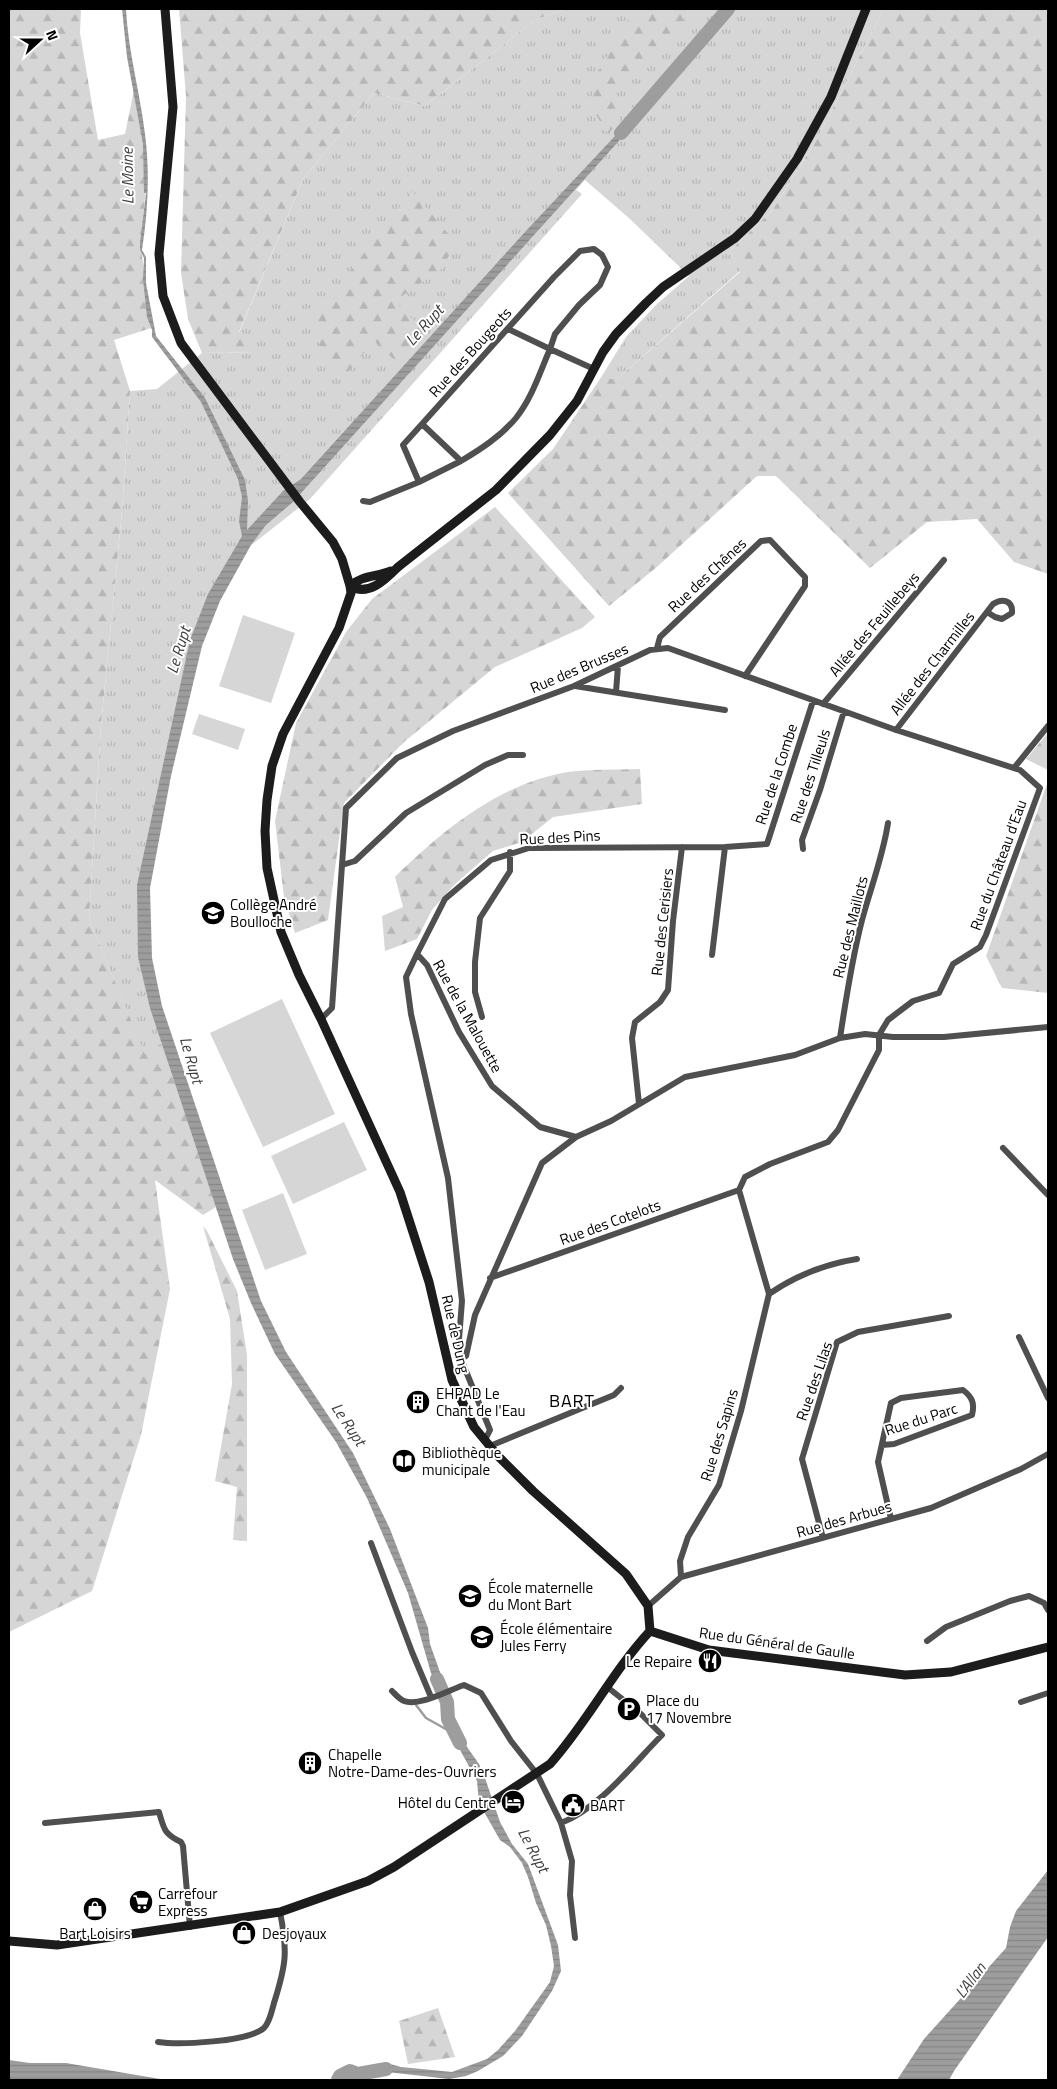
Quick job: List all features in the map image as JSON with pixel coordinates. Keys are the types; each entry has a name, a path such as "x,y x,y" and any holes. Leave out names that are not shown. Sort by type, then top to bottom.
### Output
{"main road":[{"path":"165,9 173,107 159,254 163,296 181,343 286,484 332,542 342,558 350,586 357,580 382,575 398,567 503,483 568,414 603,352 616,334 663,287 735,238 755,219 797,159 832,97 866,9"},
{"name":"Rue de Dung","path":"350,586 351,593 339,628 283,734 272,766 265,830 267,868 281,932 400,1192 430,1282 452,1380 474,1427 533,1491 626,1574 648,1606"},
{"path":"9,1941 57,1945 190,1927 280,1912 368,1881 394,1867 550,1764 569,1743 606,1686 650,1632 648,1606"},
{"name":"Rue du Général de Gaulle","path":"650,1632 709,1650 905,1675 951,1672 1048,1648"}],"street":[{"name":"Rue des Bougeots","path":"363,500 370,502 419,482 462,461 487,445 516,418 535,385 556,334 579,305 600,285 608,267 602,256 594,249 580,251 554,277 403,445 419,482"},
{"path":"508,329 594,369"},
{"path":"422,424 462,461"},
{"name":"Rue des Chênes","path":"657,648 660,637 761,541 770,540 805,577 804,586 745,676"},
{"name":"Allée des Feuillebeys","path":"824,704 944,560"},
{"name":"Allée des Charmilles","path":"896,730 987,612"},
{"path":"657,648 668,648 896,730 1014,768 1048,726"},
{"name":"Rue des Brusses","path":"322,1019 332,1008 346,808 397,758 453,731 574,686 657,648"},
{"path":"616,692 618,666"},
{"path":"574,686 725,710"},
{"name":"Rue de la Combe","path":"725,847 766,844 813,701"},
{"name":"Rue des Tilleuls","path":"803,849 802,840 820,790 844,711"},
{"path":"342,866 355,861 406,813 485,765 508,755 523,755"},
{"name":"Rue du Château d'Eau","path":"739,1190 745,1177 770,1164 828,1142 838,1130 878,1050 879,1035 888,1020 914,1001 939,993 953,964 980,947 1040,788 1020,770 1014,768"},
{"name":"Rue des Maillots","path":"840,1038 846,996 860,930 886,841 888,823"},
{"name":"Rue des Cerisiers","path":"639,1104 632,1038 635,1022 660,1002 668,990 673,921 682,847"},
{"path":"712,955 725,847"},
{"name":"Rue des Pins","path":"416,954 445,899 491,860 510,852 529,848 725,847"},
{"path":"482,1017 475,992 475,962 480,918 510,871 510,852"},
{"name":"Rue de la Malouette","path":"488,1443 490,1430 461,1360 459,1339 462,1301 448,1178 411,1014 406,976 416,954 428,965 459,1032 492,1086 540,1127 576,1137"},
{"path":"461,1360 466,1356 475,1315 490,1278 542,1163 576,1137 611,1121 685,1077 795,1056 840,1038 865,1034 894,1037 944,1038 1048,1027"},
{"path":"1003,1148 1048,1195"},
{"name":"Rue des Cotelots","path":"490,1278 739,1190"},
{"name":"Rue des Sapins","path":"681,1577 680,1561 688,1537 719,1485 722,1476 741,1411 769,1294 739,1190"},
{"path":"769,1294 832,1263 857,1259"},
{"name":"Rue des Lilas","path":"823,1538 802,1459 838,1342 858,1332 949,1316"},
{"path":"1018,1337 1048,1398"},
{"path":"488,1443 614,1394 621,1388"},
{"name":"Rue du Parc","path":"882,1445 894,1444 972,1415 975,1405 971,1396 963,1390 901,1398 891,1404 878,1462 891,1519"},
{"name":"Rue des Arbues","path":"648,1606 681,1577 931,1508 1021,1469 1048,1454"},
{"path":"372,1544 412,1652 435,1696"},
{"path":"927,1641 946,1627 1010,1601 1029,1596 1044,1603 1048,1610"},
{"path":"392,1691 404,1701 410,1702 420,1702 464,1685 481,1693 512,1741 537,1774 561,1823 572,1861 570,1895 575,1938"},
{"path":"561,1823 576,1817 594,1804 662,1734 641,1714 606,1686"},
{"path":"1021,1702 1048,1693"},
{"path":"46,1823 158,1812 165,1832 181,1842 183,1846 190,1927"},
{"path":"158,2042 189,2044 207,2042 248,2034 264,2027 270,2016 286,1959 285,1935 280,1912"}],"green space":[{"path":"9,9 81,9 80,33 98,140 125,134 134,90 145,140 146,184 141,247 151,328 114,340 130,391 122,511 101,725 89,919 145,1054 162,1043 216,1207 203,1215 155,1180 170,1289 141,1435 92,1591 9,1632"},
{"path":"179,9 565,9 535,20 425,106 374,93 303,179 239,332 260,352 202,353 188,319 181,273 186,96"},
{"path":"565,9 884,9 817,139 772,211 730,251 740,271 617,379 600,379 626,337 655,306 689,276 630,219 585,180 576,190 582,194 310,499 244,551 195,642 144,874 141,961 162,1043 145,1055 89,919 101,725 122,511 130,391 157,389 202,353 259,352 239,333 303,179 374,93 425,106 535,20"},
{"path":"649,9 694,10 616,87 620,120 608,134 595,113 594,78 631,15"},
{"path":"884,9 1048,9 1048,574 1014,562 977,519 927,522 870,568 776,476 757,476 658,566 609,606 508,493 553,449 600,379 617,379 740,272 730,251 772,211 817,139"},
{"path":"412,191 455,242 443,268 395,301 430,337 402,367 374,341 343,378 322,362 315,317"},
{"path":"495,507 595,617 582,628 495,667 404,742 344,803 328,920 295,933 284,897 275,821 296,723 346,632 372,599"},
{"path":"243,615 295,633 271,703 219,686"},
{"path":"199,714 245,729 238,750 192,734"},
{"path":"1048,733 1048,770 1026,759"},
{"path":"640,769 642,804 553,817 522,842 493,851 455,884 432,910 417,939 385,951 382,916 403,907 395,877 452,826 496,798 543,778 577,771"},
{"path":"1048,781 1048,993 1002,988 986,956"},
{"path":"282,999 335,1114 263,1147 210,1033"},
{"path":"344,1122 367,1170 293,1204 271,1156"},
{"path":"283,1193 307,1254 265,1270 242,1210"},
{"path":"203,1226 237,1291 247,1355 247,1541 233,1540 237,1487 215,1481 232,1384 230,1319"},
{"path":"438,2008 455,2057 408,2064 399,2021"}],"shaded area":[{"path":"122,9 126,9 129,40 147,148 148,192 142,250 146,257 146,283 156,336 205,398 245,480 248,501 247,530 283,491 301,479 525,232 632,120 618,142 293,502 266,525 251,545 220,601 202,646 171,776 150,888 152,958 162,1006 261,1301 286,1352 353,1453 390,1529 428,1628 430,1644 446,1689 441,1691 431,1673 408,1593 367,1498 336,1442 275,1354 251,1303 233,1259 150,1008 138,957 137,885 190,640 208,594 242,536 239,521 242,497 238,479 201,402 152,337 152,330 147,317 143,279 144,258 140,250 146,193 144,193 143,144 127,57"},
{"path":"455,1724 460,1737 479,1764 500,1822 512,1844 528,1864 558,1945 561,1971 552,1991 522,2036 503,2056 478,2071 466,2076 449,2079 387,2072 367,2080 347,2080 379,2065 390,2064 401,2067 452,2072 487,2059 515,2031 550,1982 554,1966 546,1925 522,1863 510,1847 500,1840 479,1803 477,1781 448,1728"},
{"path":"1048,1870 1048,1937 949,2080 897,2080 924,2039 1006,1948 1010,1927 1016,1911"},
{"path":"9,2060 30,2063 66,2063 166,2080 9,2080"}],"waterway":[{"name":"Le Rupt","path":"621,133 728,9"},
{"name":"Le Rupt","path":"437,1679 447,1702 448,1719 460,1743"},
{"path":"416,1705 426,1718 451,1732"},
{"name":"Le Rupt","path":"338,2080 340,2076 350,2071 358,2074 386,2069"}],"place":[{"name":"Collège André Boulloche","path":"213,913"},
{"name":"EHPAD Le Chant de l'Eau","path":"418,1402"},
{"name":"Bibliothèque municipale","path":"404,1461"},
{"name":"École maternelle du Mont Bart","path":"470,1596"},
{"name":"École élémentaire Jules Ferry","path":"482,1637"},
{"name":"Le Repaire","path":"710,1661"},
{"name":"Place du 17 Novembre","path":"629,1709"},
{"name":"Chapelle Notre-Dame-des-Ouvriers","path":"310,1763"},
{"name":"Hôtel du Centre","path":"513,1802"},
{"name":"BART","path":"573,1805"},
{"name":"Carrefour Express","path":"141,1902"},
{"name":"Bart Loisirs","path":"95,1909"},
{"name":"Desjoyaux","path":"244,1933"}],"district":[{"name":"BART","path":"572,1400"}],"water label":[{"name":"Le Moine","path":"127,176"},
{"name":"L'Allan","path":"970,1980"}]}
